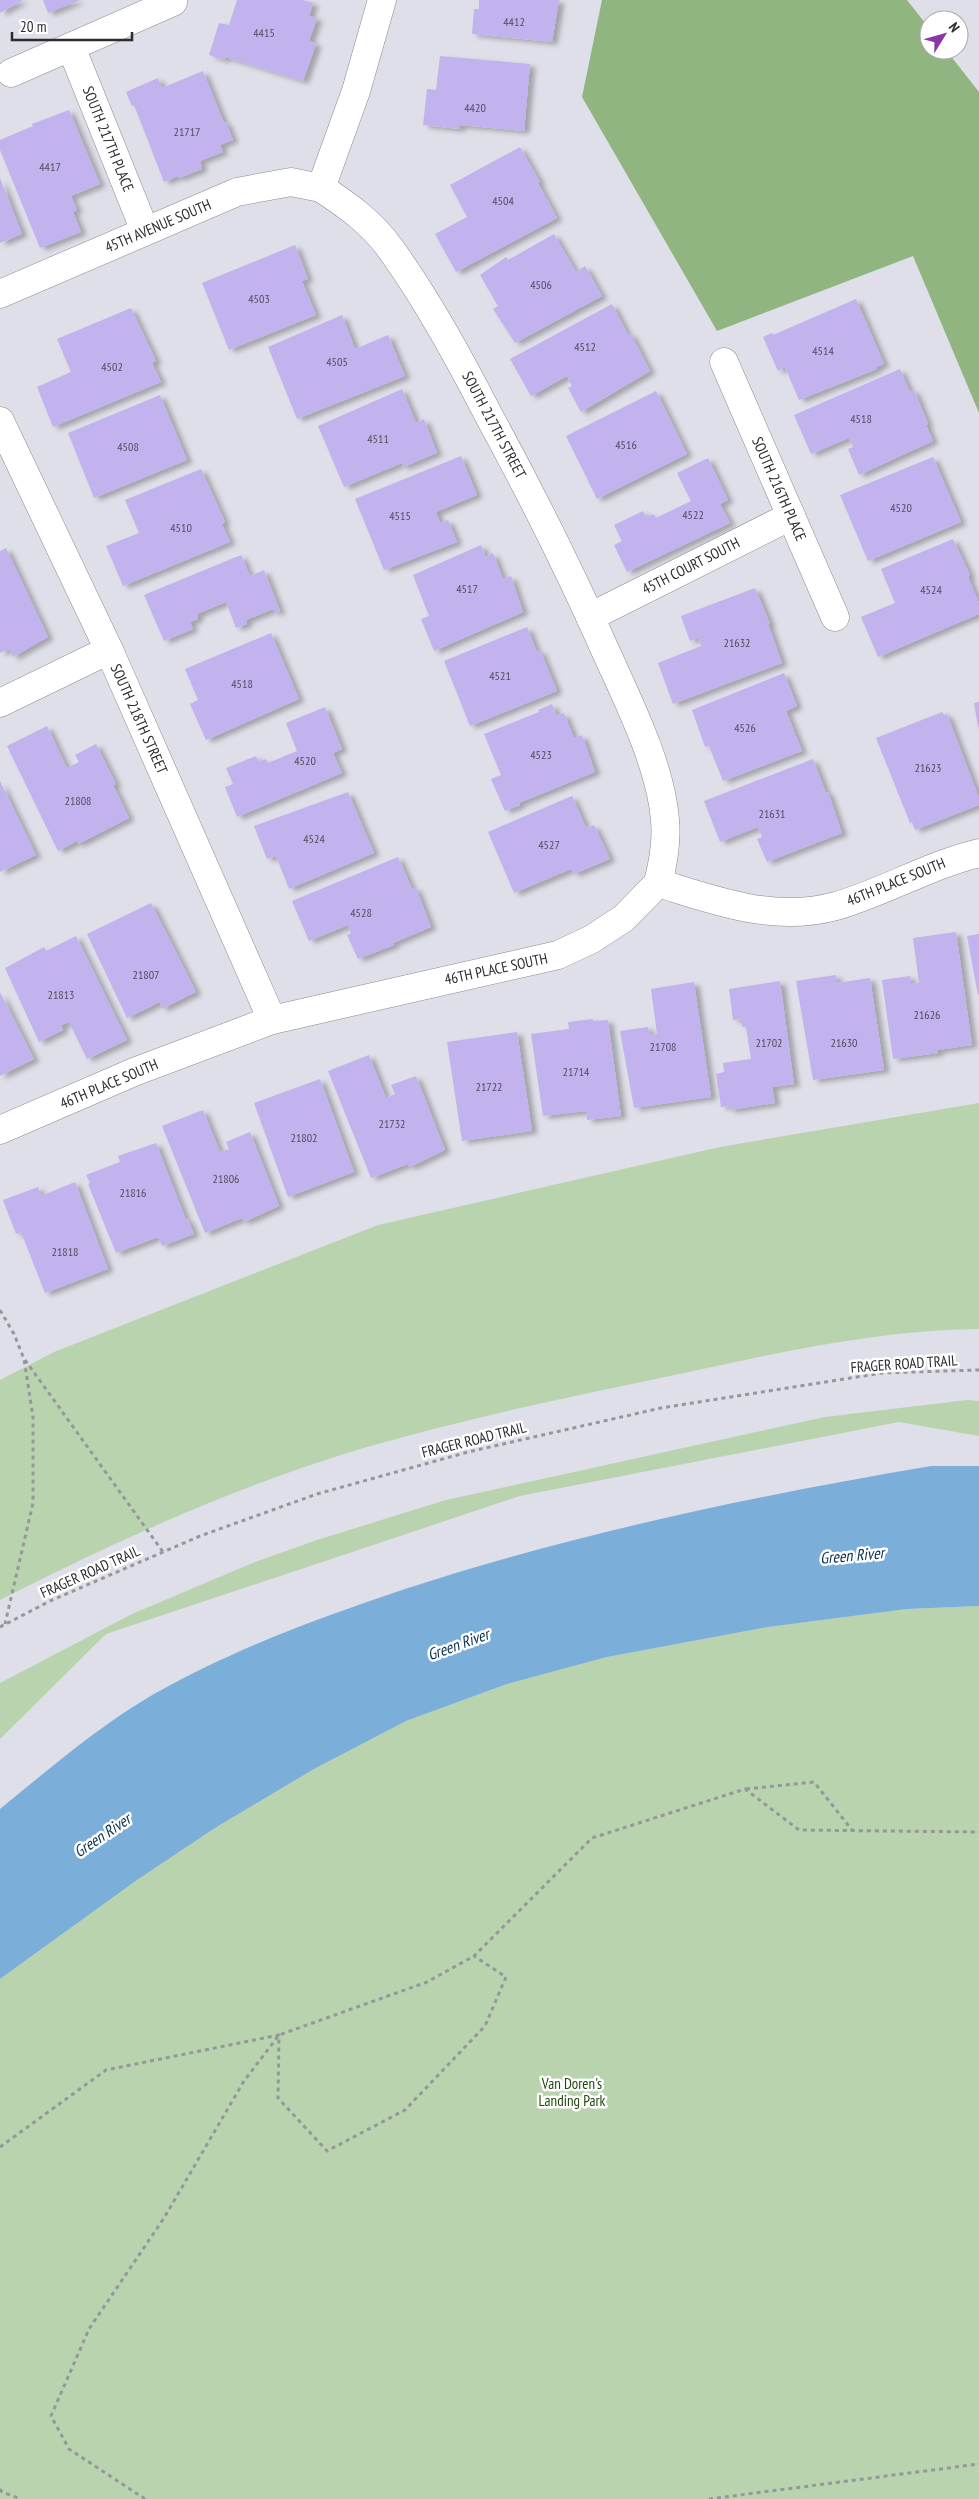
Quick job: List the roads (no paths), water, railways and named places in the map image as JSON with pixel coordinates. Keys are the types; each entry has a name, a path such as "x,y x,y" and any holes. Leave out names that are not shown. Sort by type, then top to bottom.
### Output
{"street":[{"path":"321,188 356,91 382,0"},
{"path":"11,73 173,2"},
{"name":"SOUTH 217TH PLACE","path":"71,46 145,231"},
{"name":"45TH AVENUE SOUTH","path":"0,294 237,192 290,182 321,188"},
{"name":"SOUTH 217TH STREET","path":"321,188 350,207 369,223 389,246 437,317 532,496 630,706 654,771 665,820 662,865 658,884"},
{"name":"SOUTH 216TH PLACE","path":"724,362 834,617"},
{"name":"SOUTH 218TH STREET","path":"0,421 109,650 272,1020"},
{"name":"45TH COURT SOUTH","path":"590,617 791,516"},
{"path":"0,703 109,650"},
{"name":"46TH PLACE SOUTH","path":"0,1130 134,1072 272,1020 558,955 592,939 624,918 658,884 741,908 780,912 809,912 837,906 956,859 979,854"}],"water":[{"name":"Green River","path":"931,1466 979,1466 979,1606 907,1609 768,1627 607,1657 507,1684 406,1721 314,1769 215,1828 137,1880 0,1979 0,1809 94,1734 154,1694 214,1663 309,1623 405,1589 470,1569 600,1533 732,1503"}],"park label":[{"name":"Van Doren's Landing Park","path":"572,2092"}]}
